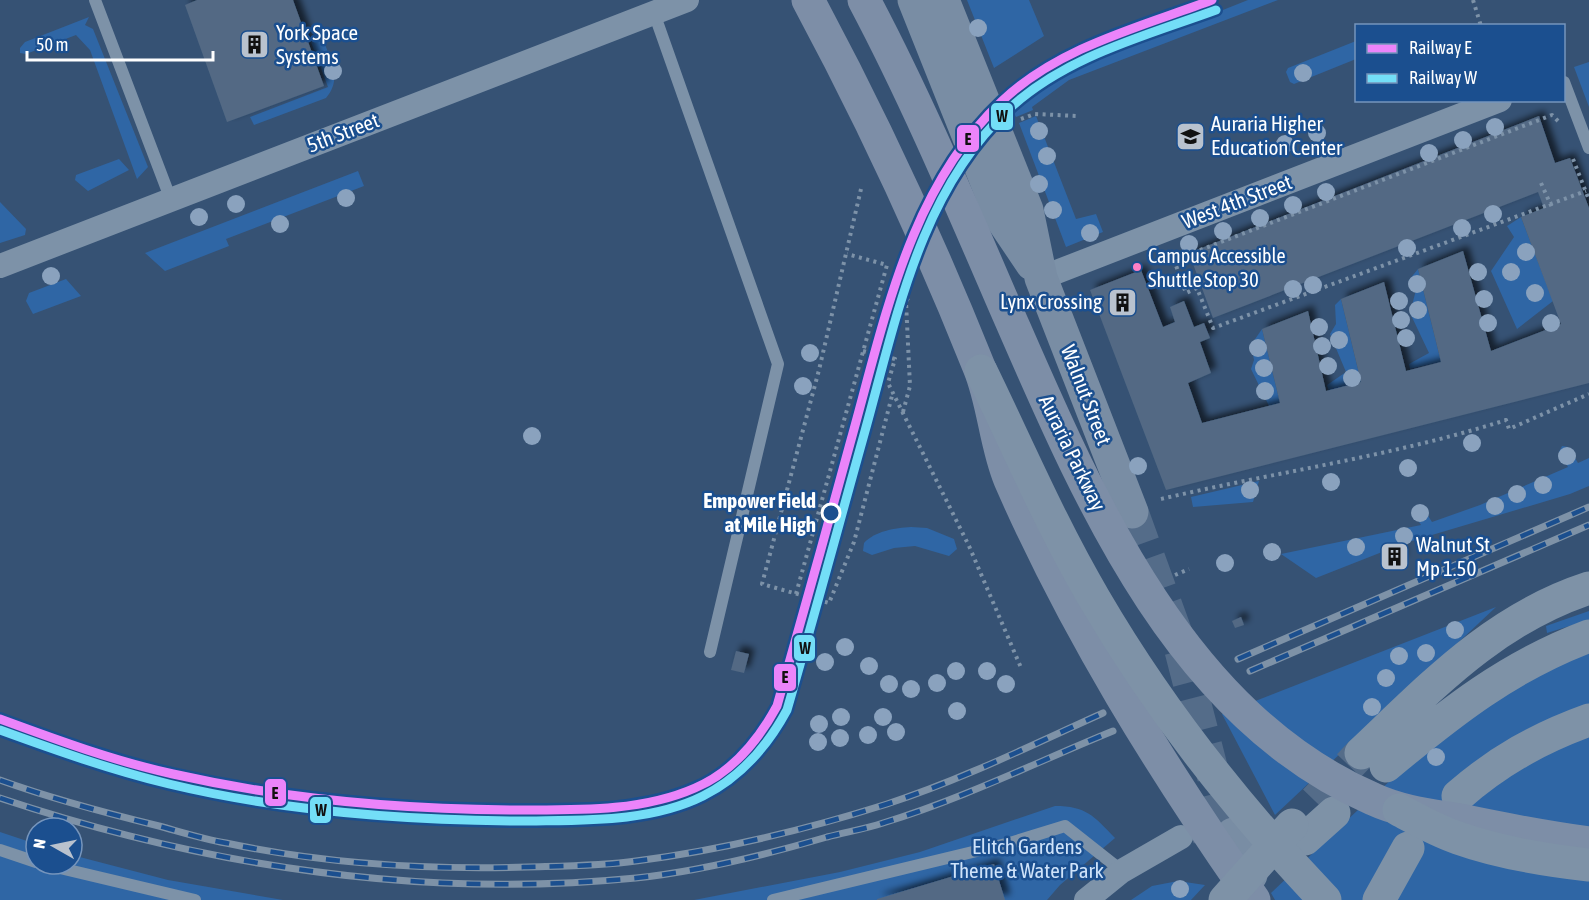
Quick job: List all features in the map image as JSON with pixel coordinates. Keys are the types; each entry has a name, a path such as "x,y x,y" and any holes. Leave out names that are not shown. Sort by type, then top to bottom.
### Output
{"highway":[{"path":"981,371 1062,540 1130,657 1223,785 1325,900"},
{"path":"1589,588 1571,594 1503,627 1465,655 1374,759 1454,710 1511,671 1558,647 1589,636"},
{"path":"1458,796 1498,762 1527,746 1589,720"},
{"path":"1226,900 1324,807"},
{"path":"1399,810 1455,837 1481,846 1508,853 1589,865"},
{"path":"1379,900 1408,848"}],"main road":[{"path":"808,0 895,170 981,371 992,423 1009,477 1056,576 1104,667 1179,792 1253,888"},
{"name":"Auraria Parkway","path":"864,0 920,113 1052,416 1106,524 1156,606 1211,679 1262,728 1336,781 1399,810 1514,832 1589,843"}],"street":[{"name":"5th Street","path":"0,266 687,0"},
{"name":"Walnut Street","path":"914,0 1001,218 1041,278"},
{"name":"Walnut Street","path":"943,0 1027,210 1041,278 1132,512"},
{"name":"West 4th Street","path":"1041,278 1495,102"},
{"path":"1233,834 1253,888"},
{"path":"1086,900 1122,871 1181,837"}],"lane":[{"path":"95,0 171,200"},
{"path":"654,13 778,364 710,652"},
{"path":"1565,87 1589,148"},
{"path":"773,900 1010,843 1065,826 1122,871"},
{"path":"0,850 24,858"},
{"path":"84,874 195,900"}],"path":[{"path":"1473,0 1480,24"},
{"path":"1012,122 1035,114 1077,116"},
{"path":"1197,288 1186,293 1174,260 1552,115"},
{"path":"1541,183 1553,210"},
{"path":"861,189 847,254 762,584 829,603 854,542 893,392"},
{"path":"1198,278 1194,280 1213,328 1586,191"},
{"path":"796,594 887,265 847,254"},
{"path":"903,412 910,386 906,302 908,298"},
{"path":"863,351 895,359 888,383 969,546 1022,670"},
{"path":"1161,498 1252,477 1355,458 1475,430 1506,420 1509,429 1589,394"},
{"path":"1175,575 1189,569"}],"green space":[{"path":"967,0 1029,0 1044,36 994,68"},
{"path":"1248,0 1278,0 1069,80 1032,107 1033,110 1016,117 1011,107 1057,76"},
{"path":"89,17 85,25 93,29 148,167 137,179 90,50 76,35 26,54 20,53 20,48 25,42"},
{"path":"322,37 334,76 334,83 326,98 254,125 250,117 328,87 311,42"},
{"path":"1355,41 1355,59 1294,84 1290,82 1286,72 1288,68"},
{"path":"1589,62 1589,107 1574,67"},
{"path":"1036,116 1076,219 1096,214 1103,232 1066,247 1019,123"},
{"path":"119,159 129,170 88,191 75,180 76,175"},
{"path":"358,171 364,186 226,239 229,246 165,271 145,253"},
{"path":"0,202 26,229 25,235 0,243"},
{"path":"1521,217 1553,301 1517,329 1491,271 1514,237 1507,226"},
{"path":"1418,269 1441,362 1410,369 1409,364 1429,353 1410,313 1416,290 1409,280"},
{"path":"66,279 81,296 33,314 26,301 29,293"},
{"path":"1341,299 1361,382 1329,391 1327,385 1346,372 1330,334 1336,324 1335,305"},
{"path":"1262,329 1280,403 1269,406 1251,369 1254,360 1251,345"},
{"path":"1562,446 1568,447 1578,463 1589,458 1589,486 1570,494 1405,543 1316,578 1281,554 1421,525 1412,511 1416,505 1421,505 1432,522 1480,505 1568,467 1559,452"},
{"path":"1259,481 1253,502 1193,507 1191,497"},
{"path":"911,527 927,528 954,539 957,549 949,556 915,546 894,548 872,555 863,551 864,543 879,533"},
{"path":"1496,607 1275,815 1222,714"},
{"path":"1589,611 1589,620 1547,633 1546,626"},
{"path":"1589,653 1589,900 1275,900 1271,893 1342,825 1419,756 1459,724 1501,695 1545,671"},
{"name":"Elitch Gardens Theme & Water Park","path":"1055,806 1082,810 1115,838 1060,885 1047,900 694,900 840,872 920,852"},
{"path":"0,832 24,840 24,876 84,876 84,858 168,880 283,900 0,900"},
{"path":"1178,881 1205,885 1191,900 1131,900 1152,886"}],"building":[{"name":"York Space Systems","path":"197,0 293,0 324,86 227,122 185,5"},
{"name":"Lynx Crossing","path":"1539,116 1555,163 1570,158 1589,208 1589,383 1166,490 1090,290 1141,270 1163,327 1175,322 1170,307 1184,301 1194,327 1204,323 1210,338 1200,342 1211,373 1188,383 1202,423 1280,403 1262,329 1308,311 1326,391 1361,382 1341,299 1384,282 1406,371 1441,362 1418,269 1463,251 1491,351 1561,324 1521,217 1544,208 1538,192 1213,318 1189,253"},
{"name":"Walnut St Mp 1.50","path":"1399,551 1402,559 1392,563 1389,554"},
{"path":"1241,617 1244,625 1235,628 1232,621"},
{"path":"736,651 749,654 744,673 731,670"},
{"path":"994,864 1005,900 877,900 877,899"}],"tunnel":[{"path":"1132,512 1178,639 1223,813 1233,834"},
{"path":"1315,801 1361,753"},
{"path":"1188,833 1223,813"}],"railway":[{"path":"1238,659 1589,507"},
{"path":"1250,671 1589,525"},
{"path":"0,780 79,805 200,837 301,856 413,866 489,868 595,865 622,863 731,845 794,831 887,804 996,762 1103,713"},
{"path":"0,798 77,822 234,859 394,880 474,884 555,883 636,878 709,867 869,827 970,792 1113,731"}],"rail line":[{"name":"E","path":"0,719 86,750 151,769 260,791 348,802 481,810 612,808 675,796 709,781 733,764 753,743 777,706 889,304 922,216 944,174 970,136 1002,101 1024,82 1049,66 1101,40 1212,0"},
{"name":"W","path":"0,730 105,766 213,794 303,808 393,817 484,821 618,818 662,811 703,796 717,788 752,760 771,736 787,710 901,302 932,218 953,178 979,142 1009,109 1055,75 1107,49 1216,10"}],"place":[{"name":"York Space Systems","path":"255,45"},
{"name":"Auraria Higher Education Center","path":"1190,136"},
{"name":"Campus Accessible Shuttle Stop 30","path":"1137,267"},
{"name":"Lynx Crossing","path":"1123,302"},
{"name":"Empower Field at Mile High","path":"831,513"},
{"name":"Walnut St Mp 1.50","path":"1395,557"}]}
